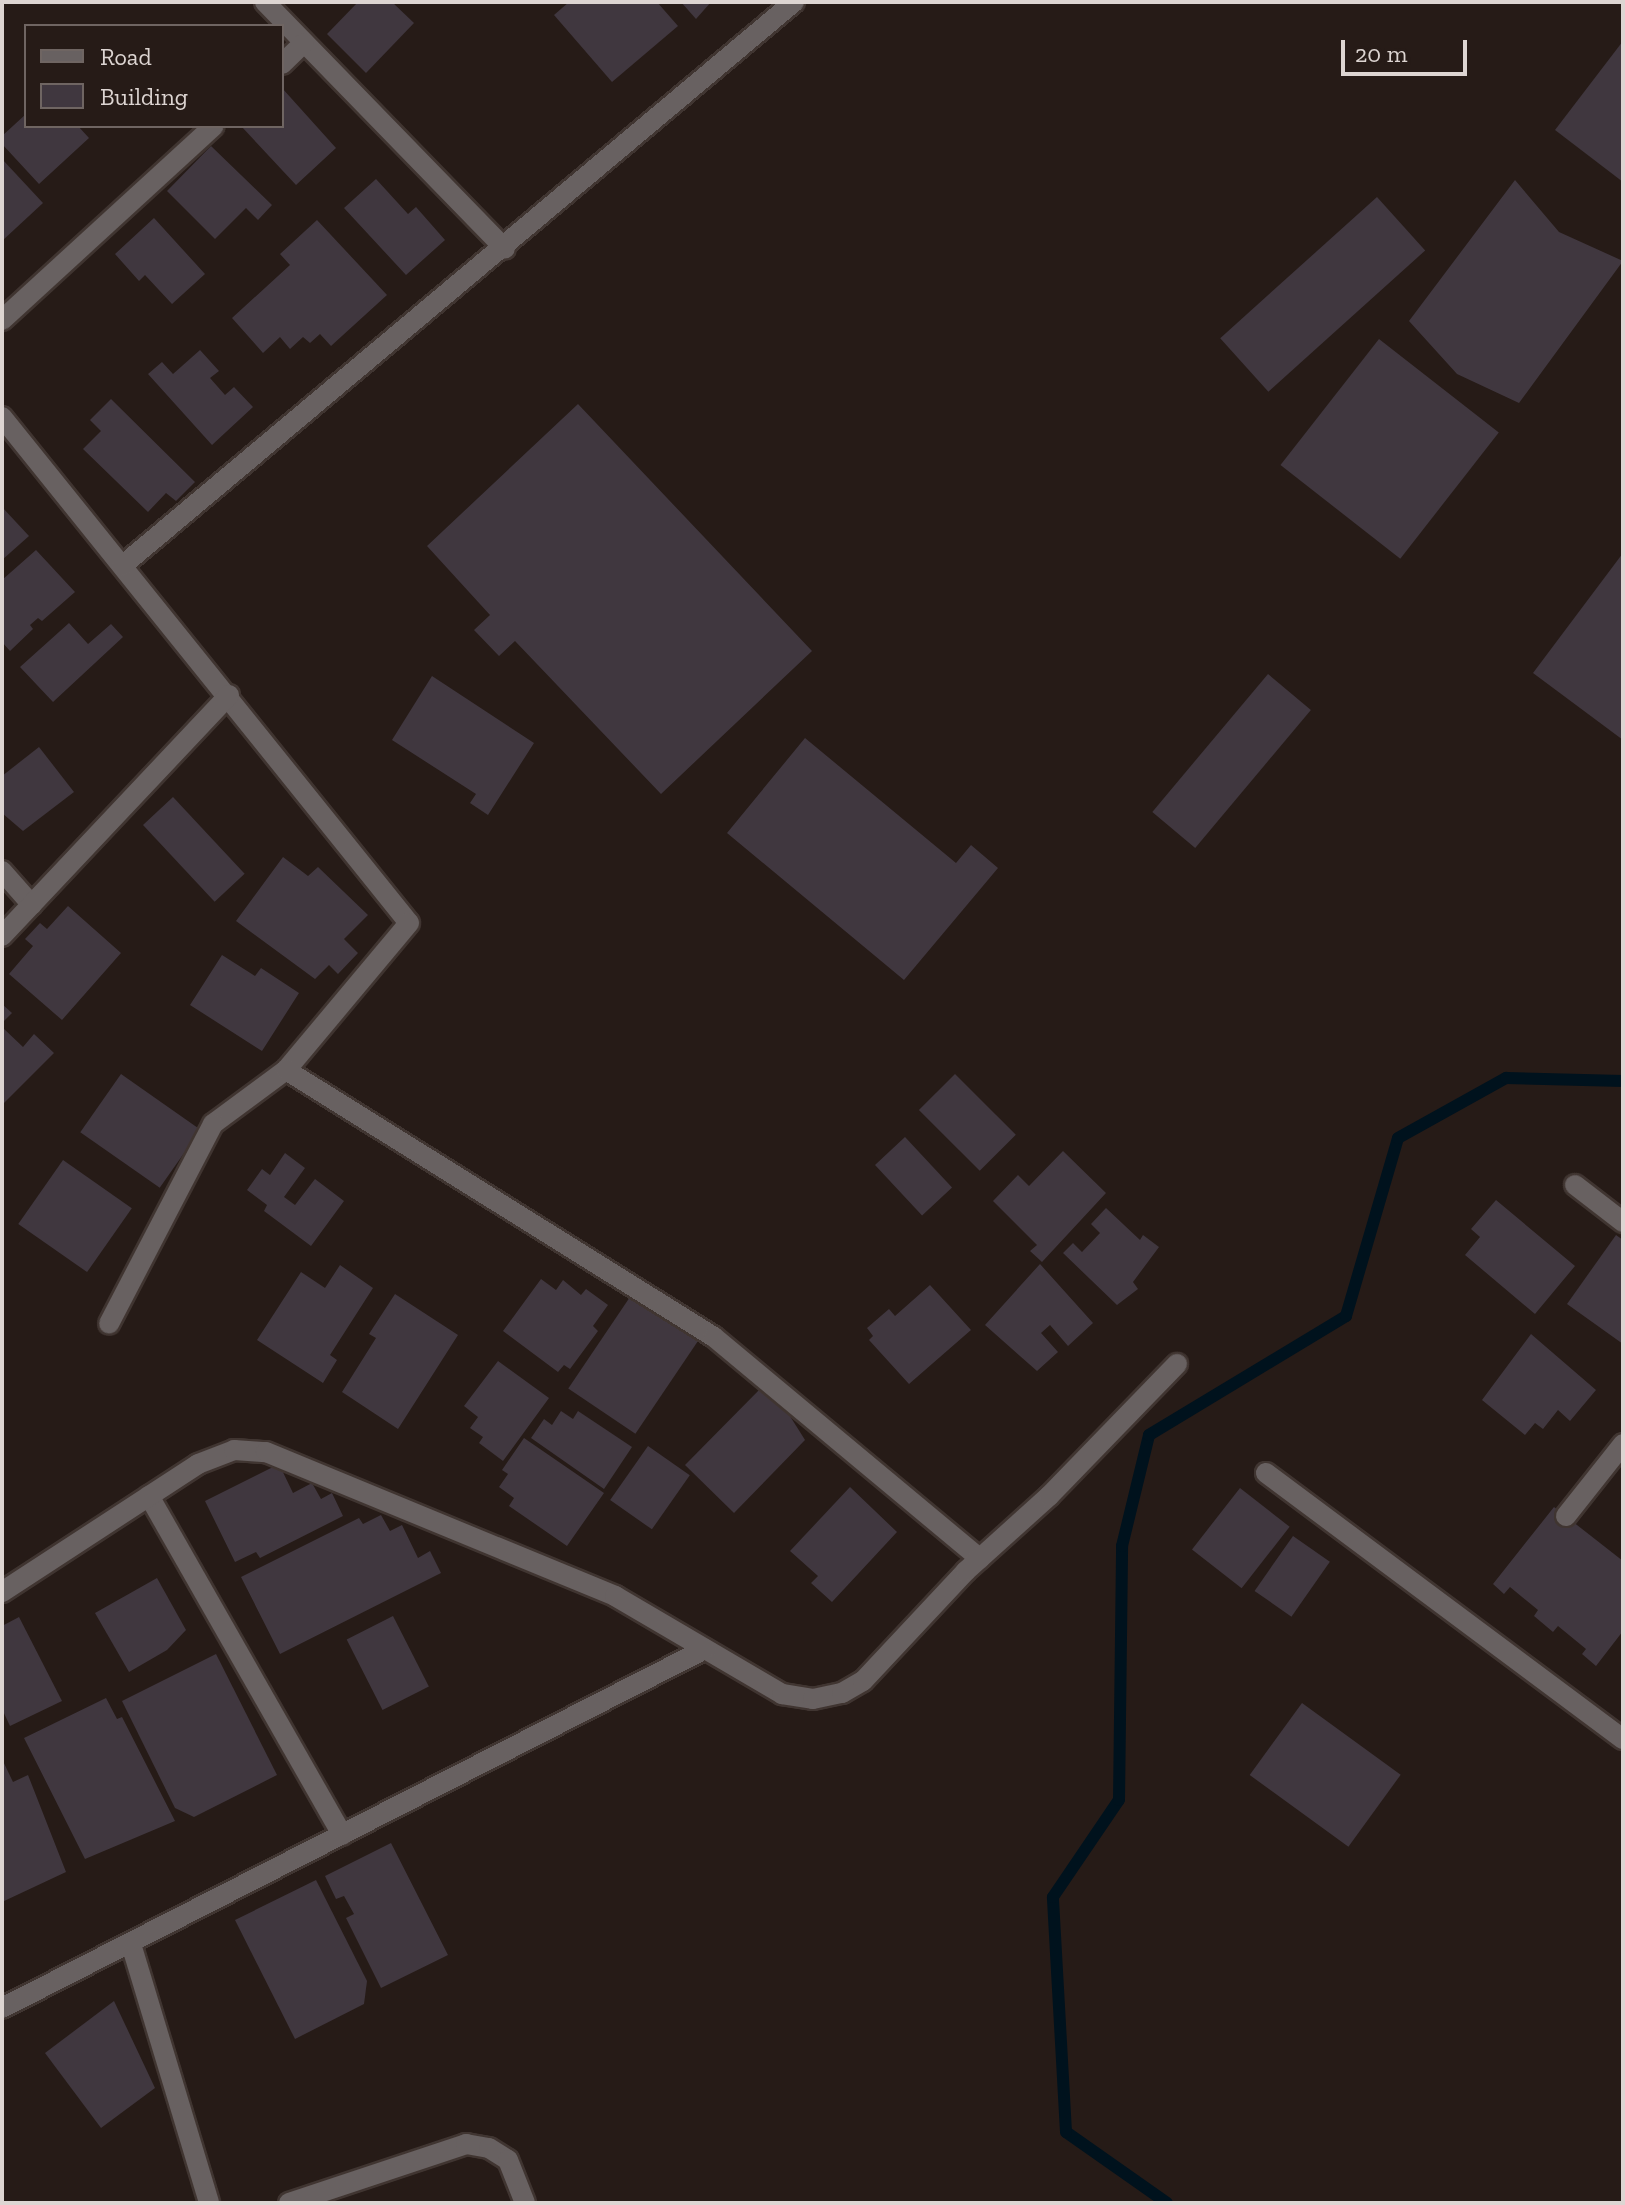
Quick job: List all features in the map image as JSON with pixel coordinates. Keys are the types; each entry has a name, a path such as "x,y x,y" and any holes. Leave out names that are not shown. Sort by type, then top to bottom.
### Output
{"street":[{"path":"265,2 505,249"},
{"path":"123,565 505,249 794,2"},
{"path":"284,62 304,43"},
{"path":"2,320 212,128"},
{"path":"2,417 229,695 409,923 286,1070 213,1124 109,1324"},
{"path":"2,936 229,695"},
{"path":"2,871 32,905"},
{"path":"286,1070 714,1337 980,1559"},
{"path":"1575,1185 1623,1222"},
{"path":"2,1592 198,1464 234,1450 266,1452 615,1596 782,1694 813,1699 842,1693 863,1681 980,1559 1177,1364"},
{"path":"1566,1516 1623,1444"},
{"path":"1266,1473 1623,1739"},
{"path":"149,1496 342,1835"},
{"path":"2,2008 705,1649"},
{"path":"131,1944 209,2203"},
{"path":"289,2203 466,2144 489,2148 508,2160 525,2203"}],"building":[{"path":"358,2 392,2 414,23 366,73 327,34"},
{"path":"569,2 657,2 678,26 612,82 554,15"},
{"path":"681,2 711,2 696,19"},
{"path":"1623,41 1623,182 1555,130"},
{"path":"284,90 336,148 296,185 243,128 284,128"},
{"path":"24,116 24,128 80,128 89,138 39,184 2,144 2,136"},
{"path":"211,146 272,205 258,220 246,208 215,239 167,191"},
{"path":"2,159 43,203 2,241"},
{"path":"376,179 408,214 416,207 445,240 406,275 344,208"},
{"path":"1515,180 1559,232 1623,261 1519,403 1457,374 1409,321"},
{"path":"1377,197 1425,251 1268,392 1220,338"},
{"path":"154,218 205,274 172,304 145,275 139,281 115,254"},
{"path":"317,220 387,295 331,346 320,334 310,343 303,337 290,349 280,337 263,353 232,318 290,265 280,254"},
{"path":"1379,339 1499,433 1400,559 1280,465"},
{"path":"200,350 219,371 210,378 225,395 234,387 253,407 212,445 148,374 162,362 173,374"},
{"path":"111,399 195,482 176,501 166,493 148,512 83,449 101,431 90,420"},
{"path":"578,404 812,651 661,794 515,641 499,656 474,630 490,615 427,546"},
{"path":"2,507 29,536 2,560"},
{"path":"36,550 75,592 42,621 38,618 30,625 33,629 10,651 2,642 2,580"},
{"path":"1623,553 1623,740 1533,673"},
{"path":"69,623 88,644 111,624 123,637 53,702 20,667"},
{"path":"1268,674 1311,710 1195,848 1152,812"},
{"path":"432,676 534,743 488,815 470,803 476,794 392,740"},
{"path":"805,738 956,863 971,845 998,868 904,980 727,833"},
{"path":"39,747 74,792 23,831 2,813 2,776"},
{"path":"173,797 245,874 215,902 143,825"},
{"path":"283,857 308,876 318,867 368,915 344,939 358,953 338,974 329,965 315,979 236,921"},
{"path":"68,906 121,953 62,1020 9,974 33,946 25,939 40,923 47,929"},
{"path":"222,955 255,976 261,968 299,993 262,1051 190,1005"},
{"path":"2,1004 12,1013 2,1023"},
{"path":"2,1027 23,1047 34,1034 54,1053 2,1105"},
{"path":"121,1074 200,1130 160,1188 80,1132"},
{"path":"955,1074 1016,1135 980,1171 919,1110"},
{"path":"905,1137 952,1187 922,1215 875,1165"},
{"path":"1063,1151 1106,1193 1042,1262 1030,1251 1037,1245 993,1201 1018,1175 1029,1186"},
{"path":"285,1153 305,1168 284,1197 295,1205 315,1179 344,1201 311,1246 264,1211 267,1205 247,1190 262,1169 270,1175"},
{"path":"63,1160 132,1208 87,1272 18,1224"},
{"path":"1496,1200 1575,1266 1535,1314 1465,1255 1480,1237 1471,1229"},
{"path":"1106,1208 1140,1240 1143,1235 1159,1247 1133,1282 1138,1289 1117,1305 1063,1253 1073,1243 1082,1252 1100,1233 1091,1224"},
{"path":"1616,1235 1623,1240 1623,1344 1567,1304"},
{"path":"1040,1264 1093,1323 1068,1346 1050,1325 1041,1333 1058,1352 1037,1371 985,1325"},
{"path":"340,1265 373,1288 330,1355 337,1360 323,1383 257,1340 301,1272 325,1288"},
{"path":"541,1279 556,1290 563,1280 581,1295 586,1289 608,1305 593,1326 598,1331 570,1369 564,1365 558,1372 503,1331"},
{"path":"930,1285 971,1330 909,1384 869,1340 873,1336 867,1328 889,1309 895,1316"},
{"path":"395,1294 458,1335 398,1429 342,1392 376,1338 369,1334"},
{"path":"632,1294 699,1339 635,1434 568,1389"},
{"path":"1531,1334 1596,1390 1570,1421 1558,1410 1543,1429 1535,1423 1525,1435 1482,1400"},
{"path":"498,1361 549,1398 503,1461 479,1443 483,1437 470,1428 478,1417 464,1406"},
{"path":"768,1381 805,1440 734,1513 685,1465"},
{"path":"561,1411 573,1419 578,1411 632,1447 604,1489 531,1438 544,1419 552,1425"},
{"path":"524,1438 604,1493 567,1546 509,1506 514,1498 499,1487 508,1474 502,1470"},
{"path":"648,1446 690,1475 652,1529 610,1500"},
{"path":"279,1464 293,1493 312,1483 321,1499 332,1493 343,1516 260,1558 256,1552 235,1562 205,1501"},
{"path":"850,1487 897,1532 832,1602 811,1583 818,1576 790,1551"},
{"path":"1240,1488 1290,1527 1242,1588 1192,1549"},
{"path":"1554,1507 1623,1561 1623,1631 1596,1666 1582,1654 1586,1649 1558,1626 1553,1632 1534,1616 1538,1610 1510,1587 1504,1594 1493,1584"},
{"path":"381,1515 390,1531 402,1525 418,1558 430,1551 441,1573 280,1654 241,1577 359,1518 363,1524"},
{"path":"1293,1536 1330,1562 1291,1617 1255,1591"},
{"path":"157,1578 186,1630 167,1650 129,1672 95,1613"},
{"path":"393,1616 429,1686 383,1710 347,1640"},
{"path":"19,1617 62,1701 10,1726 2,1709 2,1626"},
{"path":"216,1654 277,1775 194,1817 175,1808 122,1701"},
{"path":"106,1698 117,1719 122,1717 175,1821 85,1859 24,1738"},
{"path":"1302,1703 1401,1775 1348,1847 1250,1775"},
{"path":"2,1759 13,1782 28,1775 66,1872 2,1902"},
{"path":"391,1843 448,1955 381,1988 346,1918 354,1914 344,1896 336,1899 325,1876"},
{"path":"316,1880 367,1981 364,2004 295,2039 235,1920"},
{"path":"114,2001 155,2088 101,2128 45,2053"}],"waterway":[{"path":"1167,2203 1066,2132 1053,1897 1119,1800 1122,1546 1149,1435 1346,1316 1398,1138 1506,1078 1623,1081"}]}
